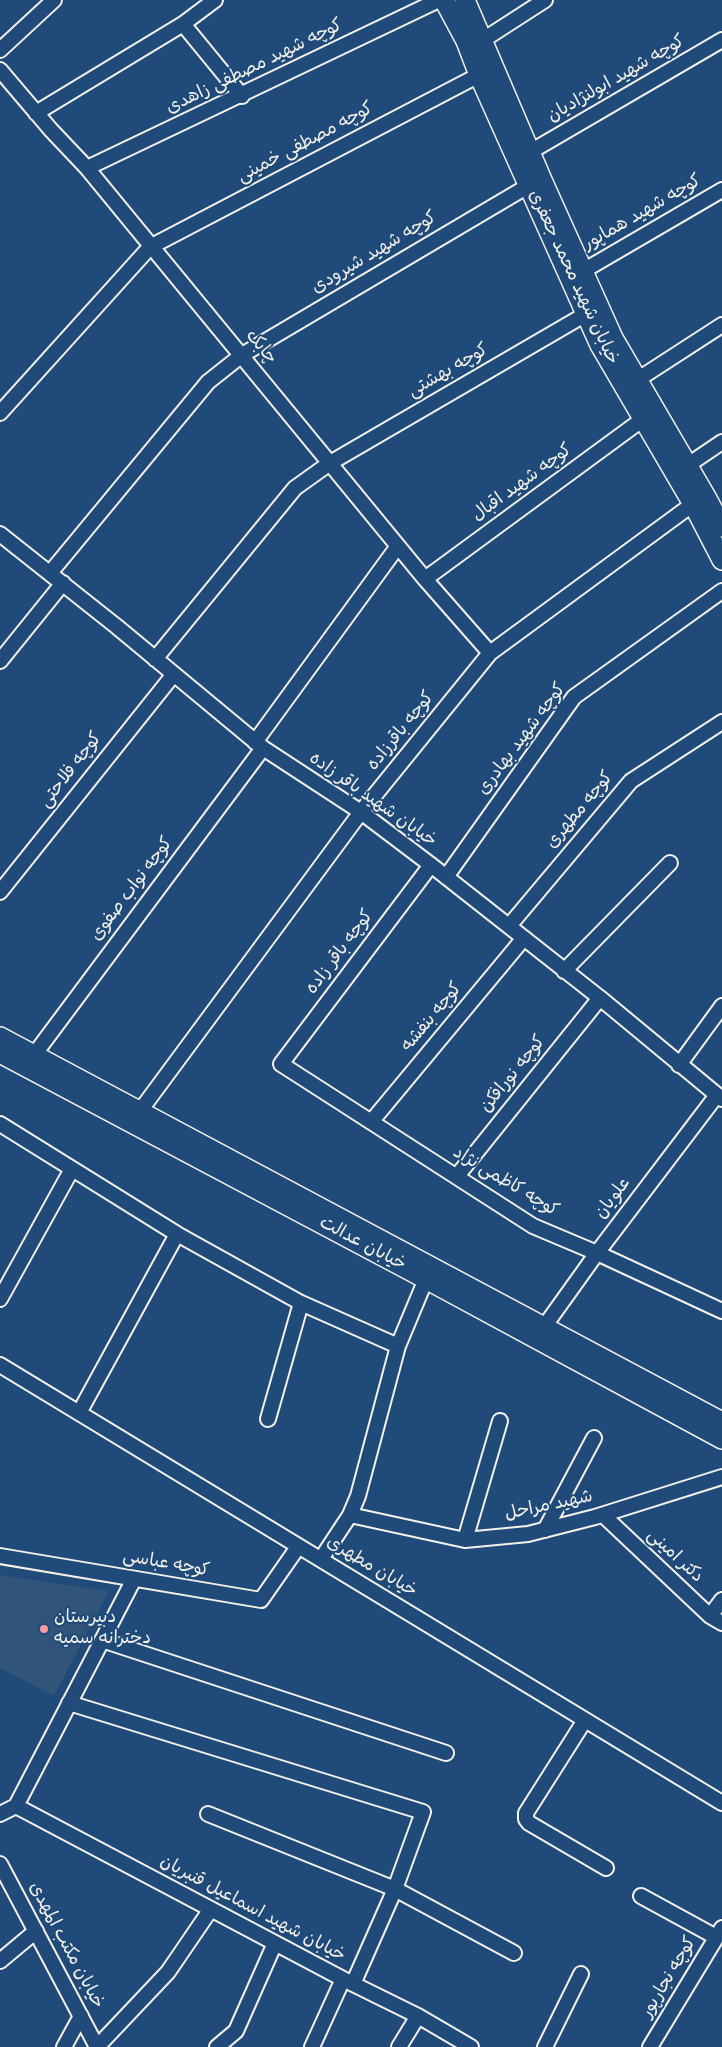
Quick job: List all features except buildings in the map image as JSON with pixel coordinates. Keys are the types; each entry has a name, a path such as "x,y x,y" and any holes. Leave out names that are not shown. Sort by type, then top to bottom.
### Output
{"main road":[{"path":"444,0 474,41"},
{"path":"465,0 474,41"},
{"name":"خیابان شهید محمد جعفری","path":"474,41 479,75 600,344 693,504 722,560"},
{"name":"خیابان شهید محمد جعفری","path":"474,41 530,152 613,338 688,465 722,527"},
{"name":"خیابان عدالت","path":"0,1037 722,1422"},
{"name":"خیابان عدالت","path":"2,1059 426,1279 722,1439"}],"street":[{"path":"0,50 54,0"},
{"path":"36,113 183,24 215,0"},
{"name":"کوچه شهید مصطفی زاهدی","path":"86,168 242,96 439,0"},
{"path":"474,41 545,0"},
{"path":"183,24 242,96"},
{"name":"کوچه شهید ابولنژادیان","path":"530,152 722,40"},
{"name":"چابک","path":"1,73 86,168 425,579 490,653"},
{"name":"کوچه مصطفی خمینی","path":"150,247 479,75"},
{"name":"کوچه شهید شیرودی","path":"50,573 208,382 242,355 528,186"},
{"name":"کوچه شهید هماپور","path":"583,271 722,190"},
{"path":"0,413 150,247"},
{"name":"کوچه بهشتی","path":"155,659 295,488 330,463 586,314"},
{"path":"637,380 722,325"},
{"name":"کوچه شهید اقبال","path":"425,579 643,419"},
{"path":"688,465 722,442"},
{"name":"کوچه باقرزاده","path":"140,1111 361,812 490,653 693,504"},
{"name":"خیابان شهید باقر زاده","path":"0,534 63,583 259,745 361,812 431,865 600,998 719,1097"},
{"name":"کوچه نواب صفوی","path":"34,1055 259,745 398,546"},
{"path":"0,661 63,583"},
{"name":"کوچه شهید بهادری","path":"446,877 574,697 722,591"},
{"name":"کوچه فلاحتی","path":"0,892 174,674"},
{"name":"کوچه مطهری","path":"509,926 631,781 722,722"},
{"path":"564,971 670,863"},
{"name":"کوچه باقر زاده","path":"281,1064 431,865"},
{"name":"کوچه بنفشه","path":"371,1122 524,938"},
{"name":"کوچه نورافکن","path":"457,1176 600,998"},
{"path":"679,1065 722,1006"},
{"name":"کوچه کاظمی نژاد","path":"281,1064 533,1226 597,1253 722,1311"},
{"name":"علویان","path":"544,1327 597,1253 719,1097"},
{"path":"0,1124 177,1234 301,1303 398,1346"},
{"path":"0,1299 72,1169"},
{"path":"79,1414 177,1234"},
{"path":"321,1559 350,1515 358,1496 398,1346 426,1279"},
{"path":"268,1419 301,1303"},
{"name":"خیابان مطهری","path":"0,1365 722,1803"},
{"path":"465,1540 500,1421"},
{"path":"545,1530 594,1438"},
{"name":"شهید مراحل","path":"350,1515 465,1540 528,1534 603,1515 722,1477"},
{"name":"دکتر امینی","path":"603,1515 716,1619"},
{"name":"کوچه عباسی","path":"0,1556 261,1600 298,1547"},
{"path":"0,1814 16,1806 134,1579"},
{"path":"716,1619 722,1600"},
{"path":"102,1640 446,1753"},
{"path":"70,1703 423,1812 395,1889 348,1982 312,2047"},
{"path":"585,1720 526,1813 526,1819 529,1823 606,1868"},
{"name":"خیابان شهید اسماعیل قنبریان","path":"16,1806 348,1982 418,2016 471,2047"},
{"path":"208,1814 395,1889 514,1953"},
{"name":"خیابان مکتب المهدی","path":"0,1864 97,2047"},
{"path":"642,1896 719,1933"},
{"path":"97,2047 168,1972 212,1909"},
{"path":"0,1961 36,1931"},
{"name":"کوچه نجارپور","path":"650,2047 719,1933"},
{"path":"217,2047 236,2031 275,1943"},
{"path":"545,2047 581,1974"},
{"path":"64,2047 81,2016"},
{"path":"399,2047 418,2016"}],"shaded area":[{"name":"دبیرستان دخترانه سمیه","path":"0,1575 109,1591 54,1696 0,1668"}],"place":[{"name":"دبیرستان دخترانه سمیه","path":"44,1629"}]}
